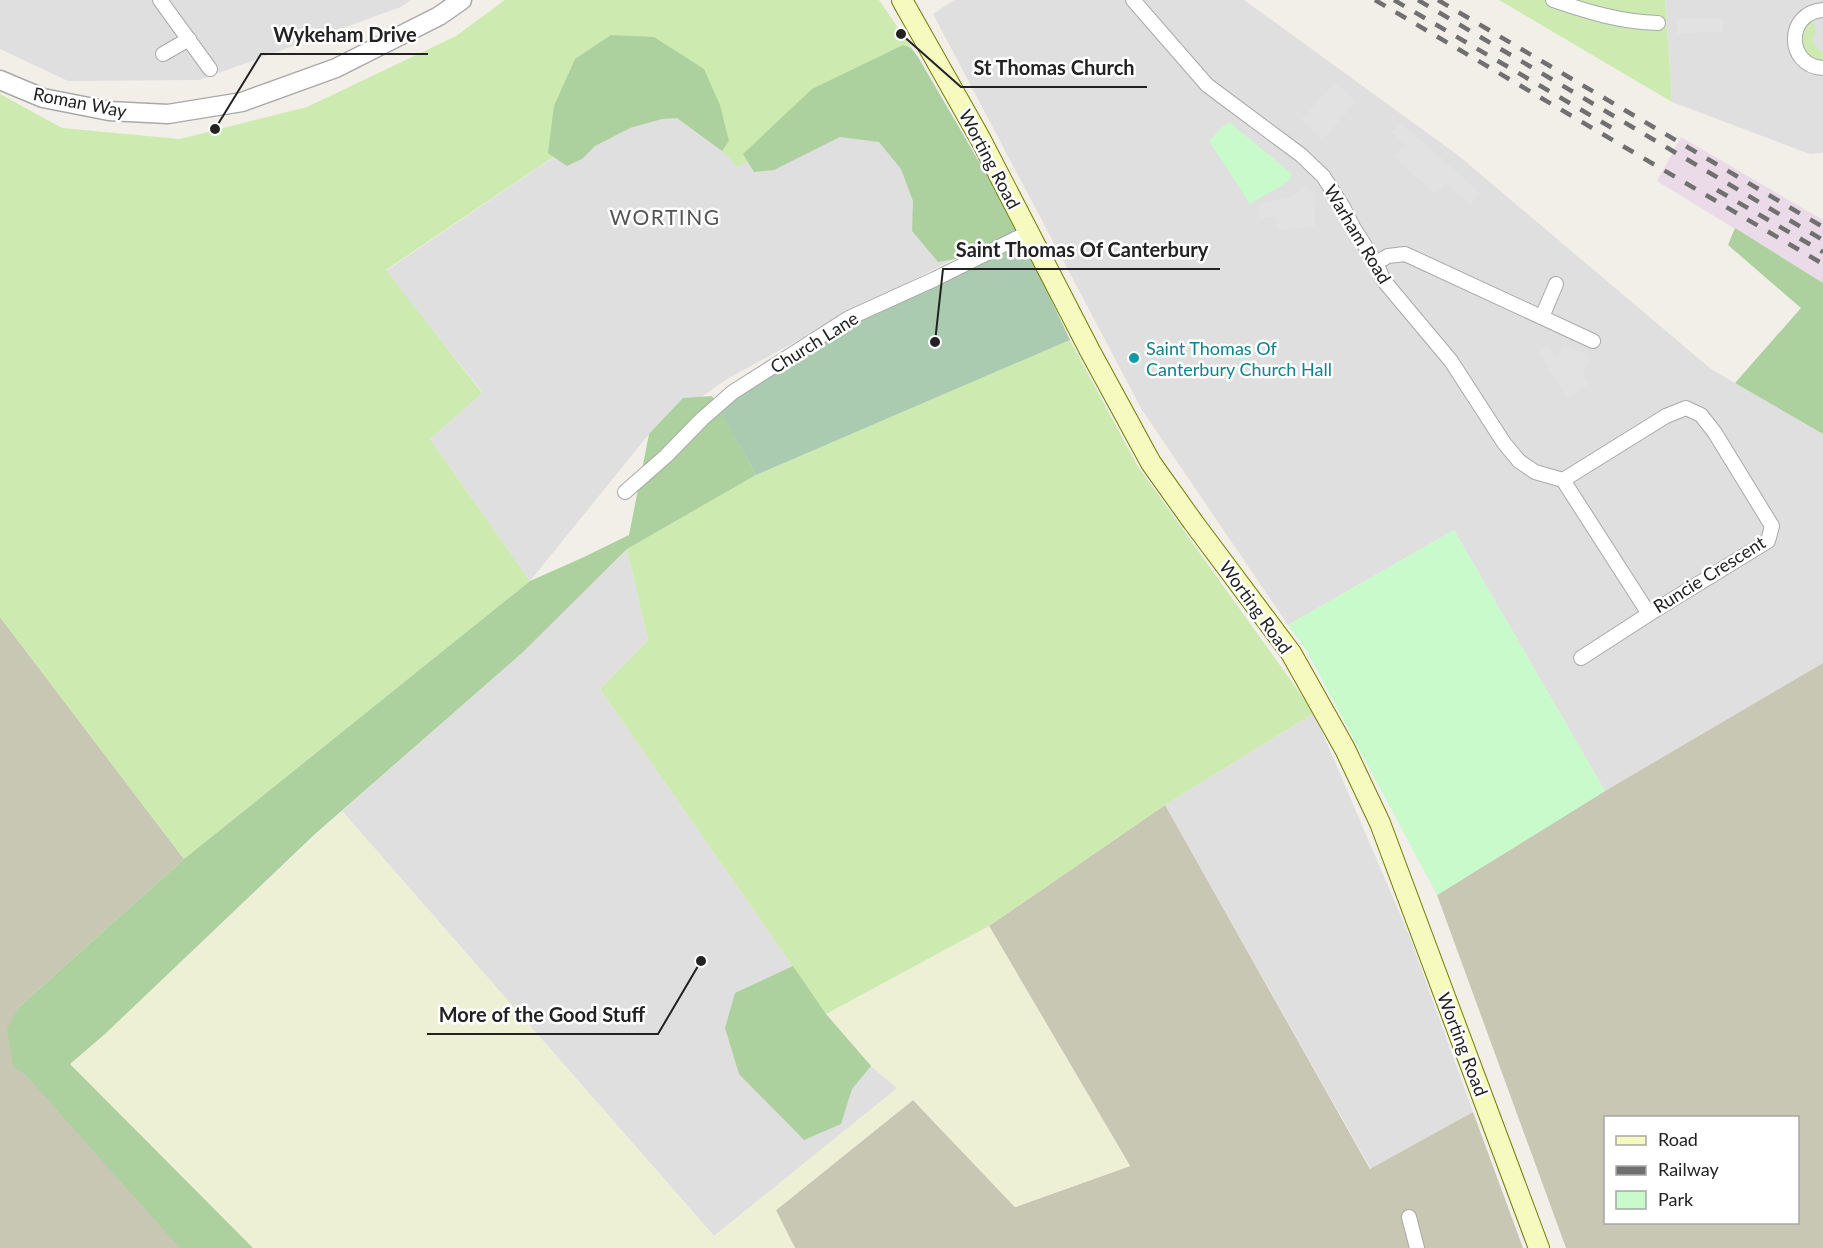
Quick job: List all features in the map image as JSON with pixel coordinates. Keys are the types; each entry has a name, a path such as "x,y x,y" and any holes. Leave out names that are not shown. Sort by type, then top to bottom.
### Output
{"main road":[{"name":"Worting Road","path":"902,0 981,140 1090,351 1151,463 1192,522 1291,653 1345,749 1380,823 1539,1248"}],"street":[{"path":"160,0 210,69"},
{"name":"Roman Way","path":"0,80 43,98 109,111 168,114 242,102 336,68 439,16 462,0"},
{"name":"Warham Road","path":"1133,0 1207,85 1301,155 1323,176 1376,263 1384,281 1451,362 1504,443 1519,460 1535,472 1563,480"},
{"path":"1554,0 1609,18 1658,23"},
{"path":"1815,8 1799,23 1795,33 1795,44 1799,55 1807,63 1823,68"},
{"path":"163,54 189,39"},
{"name":"Church Lane","path":"625,492 666,456 702,418 733,392 849,318 935,279 1029,232"},
{"path":"1376,263 1388,256 1405,254 1593,341"},
{"path":"1542,317 1556,284"},
{"name":"Runcie Crescent","path":"1686,408 1701,415 1715,433 1772,526 1768,541 1649,614 1563,480 1666,416 1686,408"},
{"path":"1581,658 1649,614"},
{"path":"1408,1216 1417,1248"}],"shaded area":[{"path":"0,0 411,0 401,7 199,80 68,81 0,49"},
{"path":"954,0 1244,0 1459,156 1711,369 1823,434 1823,663 1605,791 1454,530 1288,625 1142,410 933,14"},
{"path":"1665,0 1823,0 1823,153 1810,154 1672,102"},
{"path":"1722,18 1723,31 1677,34 1676,19"},
{"path":"918,57 1017,227 848,313 727,379 649,434 530,581 430,439 482,392 386,271 659,85"},
{"path":"1335,82 1357,101 1322,140 1301,120"},
{"path":"1401,122 1481,194 1470,205 1445,183 1435,194 1394,157 1405,145 1392,133"},
{"path":"1681,137 1823,220 1823,283 1657,181"},
{"path":"1305,185 1313,194 1316,226 1278,230 1276,217 1260,218 1257,204 1290,197"},
{"path":"1563,344 1591,357 1583,375 1588,386 1568,398 1538,351 1548,345 1557,358"},
{"path":"627,549 648,640 600,689 826,1014 871,1066 898,1088 714,1236 342,811 522,653"},
{"path":"0,617 184,859 19,1007 232,1248 0,1248"},
{"path":"1823,663 1823,1248 1566,1248 1437,895 1605,791"},
{"path":"1314,713 1409,935 1473,1112 1371,1169 1165,805"},
{"path":"1165,805 1370,1169 1473,1112 1523,1248 795,1248 775,1211 913,1100 1015,1207 1130,1166 989,926"},
{"path":"342,811 714,1236 897,1088 871,1066 826,1014 989,926 1130,1166 1015,1207 913,1100 776,1210 795,1248 232,1248 70,1064"}],"green space":[{"path":"505,0 879,0 918,57 738,167 658,86 386,270 482,393 430,439 530,581 184,859 0,617 0,94 62,128 180,139 307,107 456,36"},
{"path":"1499,0 1665,0 1672,102"},
{"path":"1813,22 1816,32 1813,43 1822,51 1823,61 1808,56 1802,46 1805,30"},
{"path":"611,35 654,37 704,69 720,105 729,141 722,151 677,118 662,119 630,128 595,146 582,159 567,166 548,153 554,106 575,59"},
{"path":"903,45 911,48 918,57 1017,227 1013,233 967,257 938,262 912,231 913,201 901,169 879,142 840,137 774,170 754,172 743,154 812,89"},
{"path":"1229,122 1292,174 1289,181 1250,204 1209,141"},
{"path":"1017,227 1070,340 756,475 717,406 732,393"},
{"path":"1735,228 1823,283 1823,434 1735,383 1801,308 1728,245"},
{"path":"1070,340 1137,465 1314,713 1165,805 989,926 826,1014 600,689 648,640 627,549 756,475"},
{"path":"712,396 756,475 627,549 522,653 314,835 105,1034 70,1064 253,1248 180,1248 25,1074 13,1067 7,1029 19,1007 184,859 530,581 629,535 649,434 683,398"},
{"path":"1454,530 1605,791 1437,895 1305,648 1288,625"},
{"path":"793,966 826,1014 871,1066 852,1089 841,1124 804,1140 739,1074 725,1028 735,993"}],"railway":[{"path":"1375,0 1823,264"},
{"path":"1394,0 1619,132"},
{"path":"1418,0 1823,240"},
{"path":"1438,0 1823,227"},
{"path":"1717,190 1823,252"}],"place":[{"name":"St Thomas Church","path":"901,34"},
{"name":"Wykeham Drive","path":"215,129"},
{"name":"Saint Thomas Of Canterbury","path":"935,342"},
{"name":"Saint Thomas Of Canterbury Church Hall","path":"1134,358"},
{"name":"More of the Good Stuff","path":"701,961"}],"district":[{"name":"WORTING","path":"665,216"}]}
